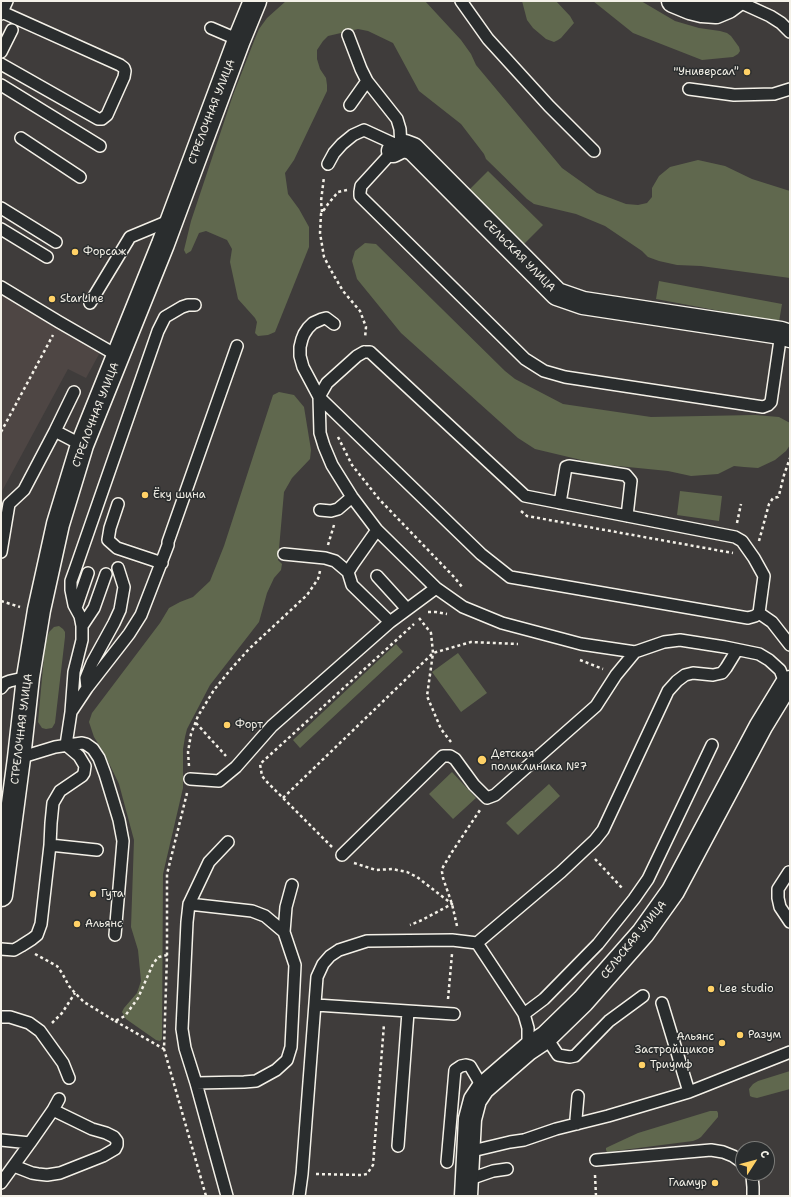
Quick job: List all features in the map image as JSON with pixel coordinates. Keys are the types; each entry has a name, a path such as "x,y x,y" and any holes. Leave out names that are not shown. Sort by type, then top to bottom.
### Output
{"street":[{"name":"СТРЕЛОЧНАЯ УЛИЦА","path":"1,895 7,810 19,758 28,677 39,610 58,524 82,445 163,244 255,1"},
{"path":"673,1 690,8 716,12 737,1"},
{"name":"СЕЛЬСКАЯ УЛИЦА","path":"397,149 405,146 412,149 557,294 583,303 786,335"},
{"name":"СЕЛЬСКАЯ УЛИЦА","path":"466,1188 470,1119 475,1100 483,1088 528,1049 546,1037 583,1001 643,933 672,891 761,726 788,684"}],"lane":[{"path":"1,64 98,120 108,115 125,72 124,68 120,65 2,13 7,1"},
{"path":"461,1 488,39 549,106 594,151"},
{"path":"737,1 770,16 781,23 790,32"},
{"path":"211,28 239,40"},
{"path":"1,52 12,30"},
{"path":"348,35 360,68 367,81 397,119 400,129 397,149 362,186 360,196 524,359 544,371 565,378 763,408 771,402 786,335"},
{"path":"350,105 367,81"},
{"path":"1,85 100,146"},
{"path":"689,89 734,95 774,94 790,89"},
{"path":"328,164 334,153 342,144 353,135 364,130 397,149"},
{"path":"21,138 80,177"},
{"path":"1,208 56,242"},
{"path":"90,303 130,238 171,220"},
{"path":"1,229 47,257"},
{"path":"1,287 118,356"},
{"path":"66,745 71,712 74,672 82,640 80,616 72,600 70,590 71,581 158,331 165,317 182,307 195,305"},
{"path":"334,324 326,318 313,323 308,328 302,339 300,356 303,367 319,397 481,554 510,576 748,618 758,613 764,576 742,541 735,537 525,496 370,352 364,352 357,356 327,383 319,397 320,433 332,465 352,497 377,530 436,588 463,607 502,622 581,644 635,652 664,642 680,640 759,654 769,660 780,670 788,684"},
{"path":"71,712 87,688 122,644 141,615 162,563 237,346"},
{"path":"1,552 9,504 24,490 74,392"},
{"path":"55,431 82,445"},
{"path":"560,503 566,467 569,466 626,475 631,481 627,516"},
{"path":"320,510 331,511 338,509 352,497"},
{"path":"118,504 110,528 108,540 117,548 162,563"},
{"path":"348,572 377,530"},
{"path":"284,554 325,558 335,561 348,572 352,585 390,622"},
{"path":"87,688 86,678 92,663 120,610 124,586 118,568"},
{"path":"76,608 88,573"},
{"path":"82,626 94,608 106,574"},
{"path":"377,576 407,609"},
{"path":"190,779 219,781 236,766 272,726 390,622 436,588"},
{"path":"758,613 772,622 790,645"},
{"path":"299,1196 316,1005 317,977 323,964 330,956 339,950 367,941 452,940 477,943 561,872 595,840 603,830 668,691 685,675 713,675 722,672 737,650"},
{"path":"342,855 443,756 450,756 455,759 474,785 487,798 495,795 596,706 616,675 635,652"},
{"path":"1,688 10,680 28,677"},
{"path":"19,758 54,747 82,743 93,749 99,758 119,820 123,841 114,935"},
{"path":"1,949 14,950 32,939 38,932 41,924 53,803 60,791 82,776 85,766 79,756 66,745"},
{"path":"524,1014 544,999 598,944 634,900 648,879 712,745"},
{"path":"226,1196 196,1083 185,1048 182,1029 187,922 190,904 210,862 228,842"},
{"path":"50,845 97,850"},
{"path":"790,872 778,889 780,907 790,922"},
{"path":"196,1083 256,1081 276,1070 288,1060 291,1047 295,965 284,932 286,907 292,885"},
{"path":"190,904 252,910 264,916 284,932"},
{"path":"477,943 524,1014 528,1028 528,1049"},
{"path":"546,1037 558,1055 570,1057 575,1056 609,1021 643,996"},
{"path":"662,1003 689,1092"},
{"path":"316,1005 450,1014"},
{"path":"398,1146 408,1012"},
{"path":"1,1017 10,1017 28,1023 40,1031 63,1063 69,1078"},
{"path":"468,1152 524,1140 556,1129 608,1116 689,1092 790,1052"},
{"path":"447,1162 455,1070 461,1066 470,1066 483,1088"},
{"path":"577,1124 578,1096"},
{"path":"1,1183 54,1110 59,1099"},
{"path":"14,1166 38,1174 46,1175 60,1173 103,1156 115,1149 118,1141 114,1137 106,1132 92,1129 54,1110"},
{"path":"1,1140 30,1143"},
{"path":"596,1160 711,1150 735,1157"},
{"path":"466,1188 493,1171 507,1169"},
{"path":"752,1181 753,1196"}],"path":[{"path":"328,164 323,179 321,200 322,212 320,233 324,257 343,291 360,312 366,327 364,352"},
{"path":"322,212 338,192 362,186"},
{"path":"1,432 59,322"},
{"path":"335,431 352,465 379,499 465,590 466,596 463,607"},
{"path":"754,558 769,504 773,498 779,495 790,458"},
{"path":"735,537 740,504"},
{"path":"206,1196 164,1049 167,955 167,874 190,779 188,752 191,734 198,716 214,690 231,669 249,649 308,595 318,579 338,509"},
{"path":"1,601 16,606"},
{"path":"407,609 420,619 430,633 433,653 427,696 441,729 452,743 450,756"},
{"path":"450,615 428,612 260,764 262,776 330,845 342,855 354,863 376,870 392,869 407,872 452,904"},
{"path":"283,798 433,653 471,642 523,644 517,641"},
{"path":"576,658 616,675"},
{"path":"196,723 236,766"},
{"path":"460,941 452,904 442,872 443,867 486,802 487,798"},
{"path":"585,849 634,900"},
{"path":"406,926 422,920 452,904"},
{"path":"450,1014 452,954"},
{"path":"36,955 57,966 69,986 84,1002 164,1049"},
{"path":"115,1021 125,1016 138,998 150,970 159,956 167,955"},
{"path":"40,1031 51,1025 62,1013 75,993"},
{"path":"302,1174 362,1175 367,1174 373,1165 385,1010"},
{"path":"596,1160 594,1162 594,1171 596,1196"}],"shaded area":[{"path":"1,283 104,345 86,378 68,369 1,493"}],"green space":[{"path":"286,1 425,1 461,40 471,54 476,65 562,168 597,193 626,204 638,205 647,203 652,197 652,188 659,176 670,167 698,160 725,166 752,179 790,191 790,278 701,266 677,265 659,261 648,257 642,251 605,226 576,214 534,204 486,159 484,154 461,124 419,91 393,43 368,31 358,29 328,36 317,50 317,59 320,69 326,78 327,91 294,160 285,173 288,194 299,209 309,227 309,247 275,332 268,335 258,336 255,333 257,322 255,318 238,299 230,262 232,249 227,240 206,231 199,233 191,251 186,254 184,250 191,221 233,95 254,41 259,29 267,18"},
{"path":"522,1 556,1 570,16 574,23 558,40 554,42 546,39 533,28 527,20"},
{"path":"593,1 641,1 675,21 699,28 727,33 739,47 740,51 733,57 702,60 633,33"},
{"path":"488,171 543,225 523,245 468,191"},
{"path":"365,243 376,244 505,371 515,379 563,404 651,417 755,415 779,417 790,423 790,445 786,451 775,460 758,468 734,466 718,474 691,476 668,471 598,464 535,449 518,438 401,333 357,279 352,261 355,251"},
{"path":"659,281 782,304 779,322 656,299"},
{"path":"279,392 294,395 304,407 311,450 310,459 292,478 284,492 278,560 282,564 281,570 274,578 267,593 259,622 210,685 187,729 183,749 183,788 163,874 162,1039 160,1041 156,1040 126,1019 122,1012 137,993 141,981 138,950 131,927 134,840 119,784 104,753 94,737 89,722 92,713 160,623 169,608 193,597 210,581 224,546 273,395"},
{"path":"680,491 722,496 719,521 677,515"},
{"path":"59,626 65,632 65,637 55,723 52,728 46,729 42,728 38,722 45,645 49,632 54,627"},
{"path":"396,644 403,652 300,748 293,740"},
{"path":"458,653 487,693 461,712 432,672"},
{"path":"452,772 476,798 453,819 429,794"},
{"path":"549,784 560,796 518,835 506,823"},
{"path":"790,1071 790,1089 757,1098 750,1096 749,1089 753,1084"},
{"path":"710,1111 717,1111 718,1117 701,1137 693,1141 607,1152 606,1150 606,1148 638,1133"}],"place":[{"name":"\"Универсал\"","path":"747,72"},
{"name":"Форсаж","path":"75,252"},
{"name":"StarLine","path":"52,299"},
{"name":"Ёку шина","path":"145,495"},
{"name":"Форт","path":"227,725"},
{"name":"Детская поликлиника №7","path":"482,760"},
{"name":"Гута","path":"93,894"},
{"name":"Альянс","path":"77,924"},
{"name":"Lee studio","path":"711,989"},
{"name":"Разум","path":"740,1035"},
{"name":"Альянс Застройщиков","path":"722,1043"},
{"name":"Триумф","path":"642,1065"},
{"name":"Гламур","path":"715,1183"}]}
